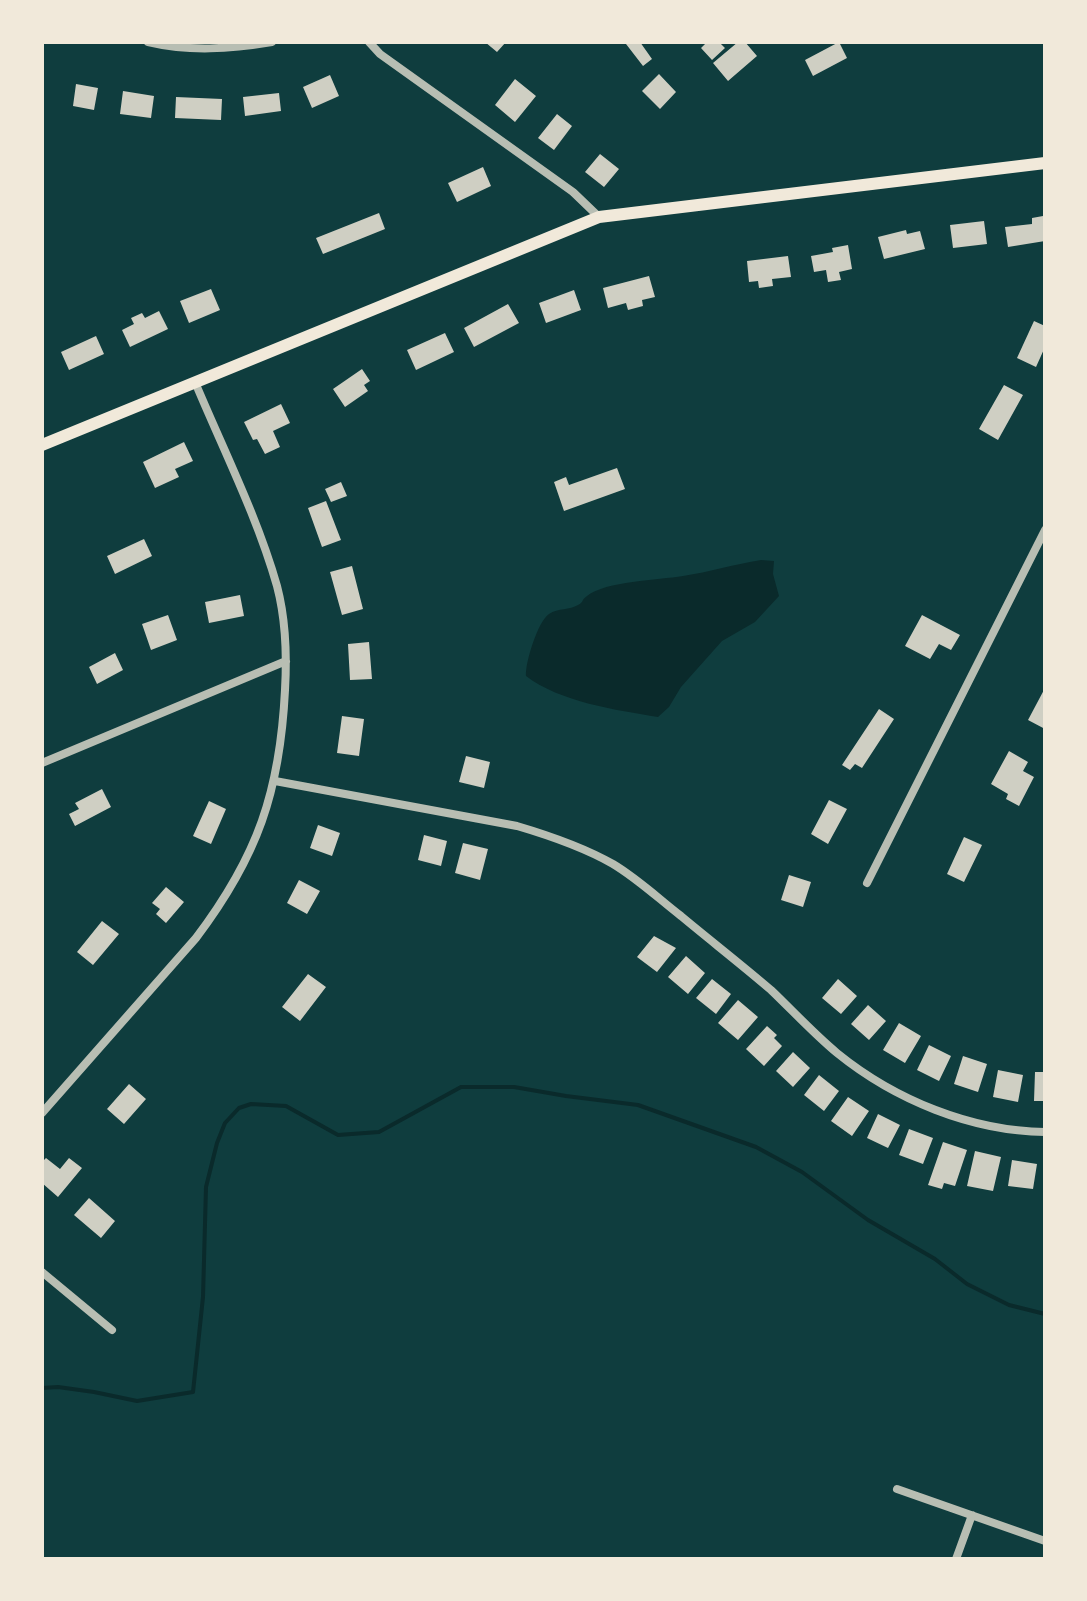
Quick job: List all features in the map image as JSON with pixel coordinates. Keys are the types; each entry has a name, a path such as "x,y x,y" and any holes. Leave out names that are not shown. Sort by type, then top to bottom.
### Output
{"main road":[{"path":"42,445 599,217 1045,163"}],"street":[{"path":"148,42 190,49 232,48 272,42"},
{"path":"369,42 380,54 573,192 599,217"},
{"path":"42,1113 220,907 252,850 275,781 281,745 286,661 284,624 277,588 252,518 195,382"},
{"path":"867,883 1045,530"},
{"path":"42,763 286,661"},
{"path":"275,781 517,826 550,835 585,850 615,865 640,883 755,976 838,1053 887,1087 974,1123 1045,1132"},
{"path":"42,1272 112,1330"},
{"path":"897,1489 1045,1541"},
{"path":"956,1559 972,1515"}],"water":[{"path":"761,560 774,561 773,574 779,596 755,622 722,641 658,717 572,699 526,676 537,633 545,618 553,612 575,607 587,596 606,587"}],"building":[{"path":"485,42 506,42 497,52"},
{"path":"640,42 652,59 643,66 626,44"},
{"path":"707,42 719,42 725,48 712,60 701,48"},
{"path":"738,42 745,42 757,56 728,81 713,63"},
{"path":"839,42 847,58 813,76 805,60"},
{"path":"659,74 676,92 660,109 642,91"},
{"path":"330,75 339,96 312,108 303,87"},
{"path":"515,79 536,96 515,122 495,105"},
{"path":"76,84 98,88 94,110 73,106"},
{"path":"123,91 154,96 151,118 120,114"},
{"path":"279,93 281,111 245,116 243,97"},
{"path":"176,97 222,99 221,120 175,118"},
{"path":"557,114 572,126 554,150 538,138"},
{"path":"600,154 619,169 604,187 585,172"},
{"path":"483,167 491,186 457,202 448,183"},
{"path":"379,213 385,229 323,254 316,238"},
{"path":"1043,216 1045,241 1008,247 1005,227 1032,224 1032,218"},
{"path":"984,221 987,244 953,248 950,225"},
{"path":"906,230 907,234 920,231 925,249 884,259 878,237"},
{"path":"848,245 852,269 839,272 841,280 828,282 826,270 814,272 811,256 833,252 832,248"},
{"path":"788,256 791,277 772,279 773,286 759,288 758,281 749,282 747,261"},
{"path":"649,276 655,297 642,300 643,306 628,310 626,303 608,308 603,288"},
{"path":"211,289 220,310 189,323 180,301"},
{"path":"574,290 581,310 546,323 539,303"},
{"path":"508,304 519,323 474,347 464,328"},
{"path":"159,311 168,329 130,347 122,330 134,324 131,318 142,313 145,318"},
{"path":"1034,321 1045,326 1045,347 1036,367 1017,358"},
{"path":"445,333 454,352 416,370 407,350"},
{"path":"96,336 104,354 69,370 61,352"},
{"path":"362,369 370,381 364,385 368,391 345,407 333,389"},
{"path":"1004,385 1023,395 998,440 979,429"},
{"path":"281,404 290,423 273,431 280,447 265,454 244,422"},
{"path":"184,442 193,461 175,469 179,477 155,488 143,462"},
{"path":"617,468 625,489 564,511 554,482 566,477 569,485"},
{"path":"341,482 347,496 331,502 325,489"},
{"path":"326,501 341,540 322,547 308,508"},
{"path":"144,539 152,556 115,574 107,556"},
{"path":"352,566 363,609 342,615 330,572"},
{"path":"240,595 244,616 209,623 205,602"},
{"path":"168,615 177,640 151,650 142,624"},
{"path":"922,615 960,635 951,650 939,644 930,659 905,646"},
{"path":"369,642 372,679 350,680 348,644"},
{"path":"115,653 123,670 97,684 89,667"},
{"path":"1045,688 1045,729 1028,720"},
{"path":"879,709 894,719 862,768 855,764 850,770 842,765"},
{"path":"342,716 364,719 359,756 337,753"},
{"path":"1009,751 1028,762 1023,771 1034,777 1019,806 1006,799 1008,794 991,784"},
{"path":"466,756 490,762 484,788 459,782"},
{"path":"102,789 111,807 75,826 69,814 79,809 75,803"},
{"path":"829,800 847,809 828,844 811,834"},
{"path":"209,801 226,809 211,844 193,836"},
{"path":"318,825 340,833 332,856 310,848"},
{"path":"424,835 447,841 441,866 418,860"},
{"path":"964,837 982,845 964,882 947,874"},
{"path":"463,843 488,849 480,880 455,873"},
{"path":"789,875 811,882 803,907 781,900"},
{"path":"299,880 320,891 307,914 287,903"},
{"path":"166,887 184,902 166,923 156,914 160,909 152,903"},
{"path":"102,921 119,934 93,965 77,952"},
{"path":"654,936 676,948 657,972 637,957"},
{"path":"686,956 705,973 688,994 668,977"},
{"path":"308,974 326,987 300,1021 282,1007"},
{"path":"712,979 731,994 716,1014 696,998"},
{"path":"838,979 857,996 841,1014 822,998"},
{"path":"738,1000 758,1017 738,1040 718,1023"},
{"path":"868,1005 886,1021 869,1040 851,1024"},
{"path":"899,1023 921,1036 905,1063 883,1050"},
{"path":"767,1026 777,1035 774,1038 782,1046 764,1066 746,1049"},
{"path":"929,1045 951,1056 939,1081 917,1070"},
{"path":"793,1052 810,1068 793,1087 776,1071"},
{"path":"963,1056 987,1064 978,1092 954,1084"},
{"path":"998,1070 1023,1075 1018,1102 993,1097"},
{"path":"1035,1072 1045,1072 1045,1101 1034,1101"},
{"path":"819,1075 839,1091 824,1111 804,1095"},
{"path":"129,1084 146,1099 124,1124 107,1109"},
{"path":"848,1097 869,1111 852,1136 831,1121"},
{"path":"878,1114 900,1125 888,1148 867,1138"},
{"path":"909,1129 933,1138 923,1164 899,1155"},
{"path":"943,1142 967,1150 955,1186 944,1183 942,1189 928,1185"},
{"path":"975,1151 1001,1157 993,1191 967,1186"},
{"path":"46,1158 60,1169 69,1158 82,1168 58,1197 42,1183 42,1162"},
{"path":"1012,1160 1037,1164 1033,1189 1008,1186"},
{"path":"89,1198 115,1221 101,1238 74,1215"}],"waterway":[{"path":"42,1388 58,1387 137,1401 193,1392 203,1297 206,1187 225,1123 239,1108 251,1104 286,1106 338,1135 379,1132 461,1087 514,1087 638,1105 756,1147 802,1172 868,1220 935,1259 967,1284 1009,1305 1045,1314"}]}
